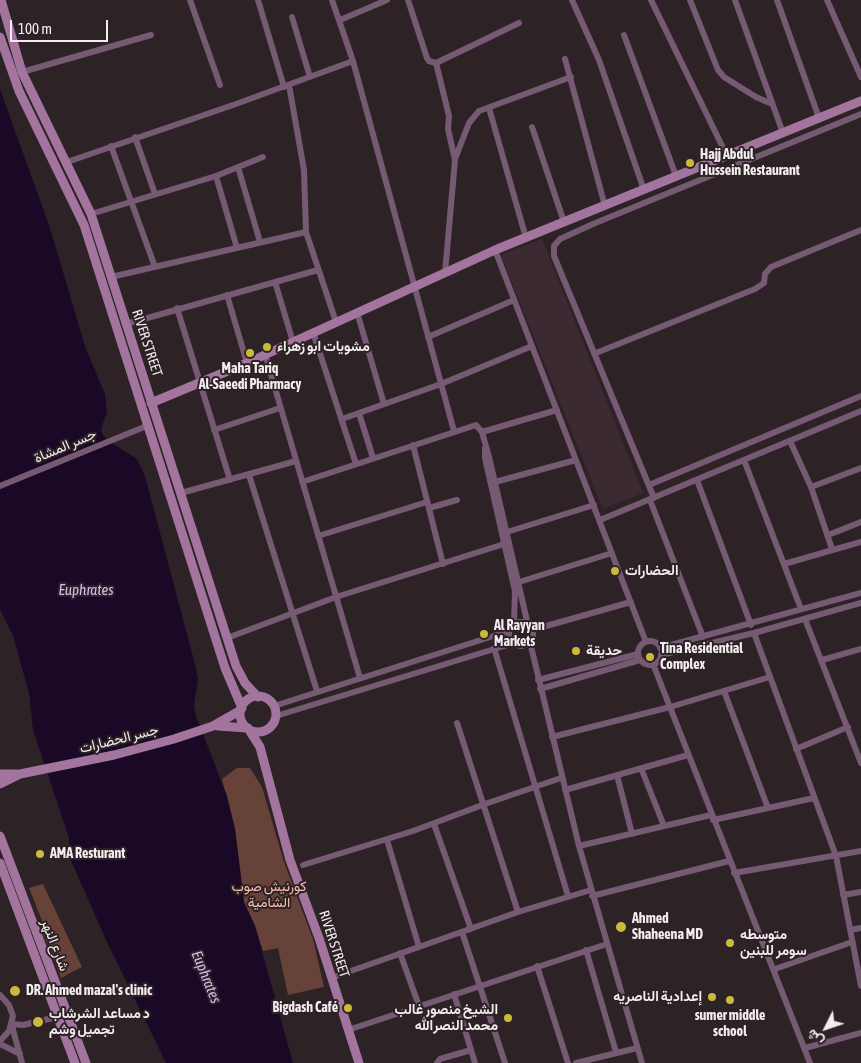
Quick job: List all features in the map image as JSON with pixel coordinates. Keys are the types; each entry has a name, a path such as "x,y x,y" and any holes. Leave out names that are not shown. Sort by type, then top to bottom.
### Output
{"main road":[{"name":"RIVER STREET","path":"0,0 22,72 91,214 97,249 149,425 225,668 242,709"},
{"name":"RIVER STREET","path":"0,38 19,91 111,277 238,672 258,697"},
{"path":"151,403 199,384 495,250 861,101"},
{"path":"185,539 195,536"},
{"path":"213,726 242,709 247,701 258,697 267,699 274,706 276,716 260,747"},
{"path":"242,709 242,719 247,728"},
{"path":"213,726 247,728 259,732 270,728"},
{"name":"جسر الحضارات","path":"20,774 136,750 213,726"},
{"name":"RIVER STREET","path":"247,728 260,747 283,838 319,938 330,978 359,1063"},
{"path":"0,774 20,774"},
{"path":"0,784 20,774"},
{"name":"شارع النهر","path":"0,836 86,1063"},
{"name":"شارع النهر","path":"0,863 75,1063"},
{"path":"23,928 33,926"}],"street":[{"path":"190,0 220,86"},
{"path":"258,0 286,86 304,170 306,232 336,322"},
{"path":"332,0 353,61 454,431"},
{"path":"340,20 387,0"},
{"path":"408,0 429,62 436,63 519,23"},
{"path":"572,0 599,60 644,190"},
{"path":"651,0 726,156"},
{"path":"690,0 718,70 724,77 756,97 772,104"},
{"path":"736,0 783,133"},
{"path":"777,0 819,118"},
{"path":"827,0 861,77"},
{"path":"292,17 310,77"},
{"path":"22,72 151,35"},
{"path":"624,35 676,176"},
{"path":"565,59 605,206"},
{"path":"67,162 353,61"},
{"path":"436,63 449,116 448,129 455,160"},
{"path":"445,272 455,160 469,123 479,111 571,77"},
{"path":"489,108 526,238"},
{"path":"703,637 652,499 649,485 553,251 556,242 560,239 593,224 861,114"},
{"path":"532,127 564,222"},
{"path":"135,137 155,194"},
{"path":"111,146 155,267"},
{"path":"91,214 216,176 262,157"},
{"path":"238,167 260,242"},
{"path":"216,176 237,248"},
{"path":"588,212 593,224"},
{"path":"596,353 755,289 764,282 765,274 771,267 861,230"},
{"path":"111,277 306,232"},
{"path":"495,250 646,642"},
{"path":"126,324 177,308 318,270"},
{"path":"275,282 293,342"},
{"path":"227,295 246,363"},
{"path":"428,337 514,300"},
{"path":"177,308 230,480"},
{"path":"357,312 384,404"},
{"path":"314,332 356,464"},
{"path":"342,419 441,384 532,346"},
{"path":"265,354 360,678"},
{"path":"649,485 861,396"},
{"path":"214,430 280,408"},
{"path":"482,432 557,410"},
{"path":"600,520 861,410"},
{"path":"359,413 373,458"},
{"path":"302,482 473,424 478,426 482,432 530,627 530,642 540,689 579,846 642,1063"},
{"name":"جسر المشاة","path":"0,486 149,425"},
{"path":"790,441 811,486 832,549"},
{"path":"413,445 443,564"},
{"path":"274,706 509,631 514,624 515,591 485,458 485,447"},
{"path":"495,482 576,460"},
{"path":"744,460 801,610"},
{"path":"181,493 296,461"},
{"path":"811,486 861,468"},
{"path":"249,475 317,691"},
{"path":"697,480 751,625"},
{"path":"318,536 428,505 457,500"},
{"path":"507,532 594,505"},
{"path":"828,535 861,522"},
{"path":"784,564 861,542"},
{"path":"227,638 336,597 504,544"},
{"path":"519,582 612,553"},
{"path":"660,648 751,625 861,593"},
{"path":"514,624 522,622 530,627 631,602"},
{"path":"639,657 646,664 653,664 661,656 754,633 861,603"},
{"path":"777,617 780,626"},
{"path":"805,619 861,763"},
{"path":"509,631 514,643"},
{"path":"754,633 836,856 861,986"},
{"path":"276,716 494,648 514,643 522,645 530,642"},
{"path":"639,657 640,646 646,642 654,643 660,648 661,656"},
{"path":"494,648 568,896"},
{"path":"822,660 861,649"},
{"path":"538,680 639,657"},
{"path":"540,689 639,657"},
{"path":"653,664 712,818 775,969 810,1063"},
{"path":"552,737 670,707 770,677"},
{"path":"724,691 768,808"},
{"path":"457,724 485,804 518,912"},
{"path":"796,749 848,727"},
{"path":"565,790 688,755"},
{"path":"641,768 664,826"},
{"path":"617,775 632,834"},
{"path":"304,865 387,840 562,778"},
{"path":"579,846 664,826 814,798"},
{"path":"434,824 471,929"},
{"path":"387,840 419,947"},
{"path":"734,873 861,851"},
{"path":"330,978 568,896 592,893 730,861"},
{"path":"843,895 861,892"},
{"path":"850,930 861,928"},
{"path":"462,932 505,1063"},
{"path":"775,969 852,942"},
{"path":"348,1030 607,944"},
{"path":"586,950 616,1052"},
{"path":"400,953 419,1006"},
{"path":"537,966 568,1063"},
{"path":"454,994 475,1063"},
{"path":"0,995 6,1000 12,1010 12,1025 22,1063"},
{"path":"12,1025 23,1025 57,1017"},
{"path":"12,1025 0,1042 20,1054"},
{"path":"805,1048 861,1033"},
{"path":"576,1063 637,1048"},
{"path":"437,1063 440,1059 471,1050"}],"shaded area":[{"path":"542,239 643,493 603,509 501,255"}],"green space":[{"name":"كورنيش صوب الشامية","path":"237,768 250,768 262,787 284,862 313,939 324,987 288,995 278,948 263,951 255,926 244,902 235,829 222,779"},
{"path":"43,884 82,967 61,978 43,933 43,923 29,888"}],"water":[{"name":"Euphrates","path":"0,89 49,225 86,349 105,394 107,412 101,429 103,435 110,442 137,459 145,476 196,668 198,680 194,706 196,716 227,796 235,829 244,902 255,926 293,1063 166,1063 106,940 69,856 69,838 33,730 29,693 13,636 0,609"}],"place":[{"name":"Hajj Abdul Hussein Restaurant","path":"690,163"},
{"name":"مشويات ابو زهراء","path":"267,347"},
{"name":"Maha Tariq Al-Saeedi Pharmacy","path":"250,353"},
{"name":"الحضارات","path":"615,571"},
{"name":"Al Rayyan Markets","path":"484,634"},
{"name":"حديقة","path":"576,651"},
{"name":"Tina Residential Complex","path":"650,657"},
{"name":"AMA Resturant","path":"40,854"},
{"name":"Ahmed Shaheena MD","path":"621,927"},
{"name":"متوسطه سومر للبنين","path":"730,943"},
{"name":"DR. Ahmed mazal's clinic","path":"15,991"},
{"name":"إعدادية الناصريه","path":"712,997"},
{"name":"sumer middle school","path":"730,1000"},
{"name":"Bigdash Café","path":"348,1008"},
{"name":"الشيخ منصور غالب محمد النصرالله","path":"508,1018"},
{"name":"د مساعد الشرشاب تجميل وشم","path":"38,1022"}]}
